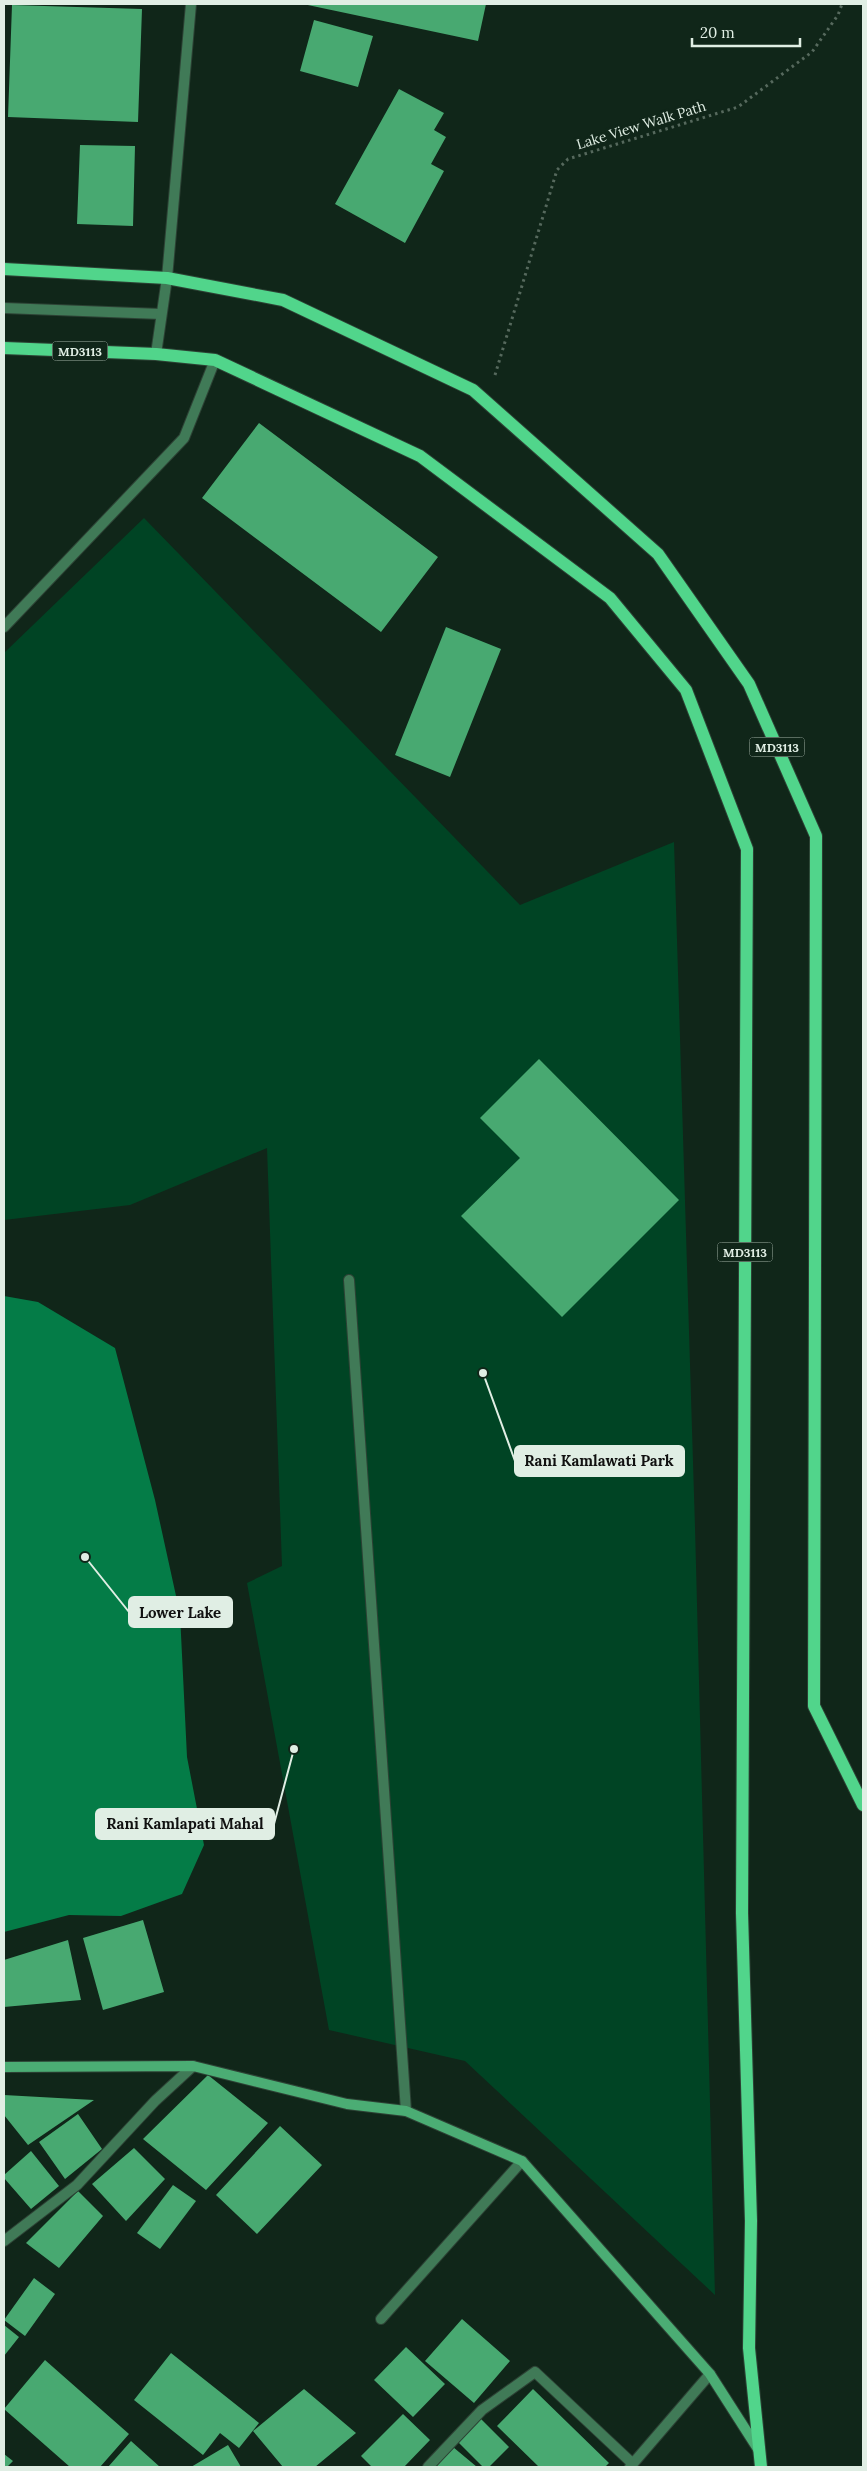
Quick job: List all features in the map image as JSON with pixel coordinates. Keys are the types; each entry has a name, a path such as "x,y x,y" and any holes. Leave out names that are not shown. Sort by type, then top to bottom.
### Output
{"main road":[{"name":"MD3113","path":"4,269 166,278 283,300 474,390 658,554 749,684 816,836 814,1706 863,1805"},
{"name":"MD3113","path":"4,348 156,354 215,360 420,456 610,598 686,690 747,848 742,1913 751,2221 748,2348 761,2467"},
{"path":"4,2067 193,2066 347,2104 406,2111 522,2161 710,2374 758,2449"}],"street":[{"path":"156,354 166,278 191,4"},
{"path":"4,308 161,314"},
{"path":"4,627 184,438 215,360"},
{"path":"349,1280 406,2111"},
{"path":"4,2240 77,2185 155,2101 193,2066"},
{"path":"381,2319 522,2161"},
{"path":"428,2467 482,2410 535,2372 631,2466 710,2374"}],"path":[{"name":"Lake View Walk Path","path":"487,401 557,170 568,159 738,108 812,52 838,15 842,4"}],"shaded area":[{"path":"144,518 520,905 674,842 695,1527 715,2295 465,2061 329,2030 247,1583 282,1566 267,1148 130,1205 4,1220 4,653"},
{"path":"4,1296 38,1302 115,1348 155,1500 180,1614 187,1757 204,1845 182,1894 121,1916 69,1915 4,1932"}],"building":[{"path":"303,4 486,4 478,41"},
{"path":"12,5 142,9 138,122 8,117"},
{"path":"314,20 373,36 358,87 300,71"},
{"path":"399,89 444,113 434,130 446,137 431,164 444,171 405,243 335,204"},
{"path":"80,145 135,146 133,226 77,224"},
{"path":"259,423 438,557 381,632 202,498"},
{"path":"446,627 501,649 450,777 395,755"},
{"path":"539,1059 679,1200 562,1317 461,1216 520,1158 480,1118"},
{"path":"143,1920 164,1992 103,2010 83,1938"},
{"path":"68,1940 81,2000 4,2007 4,1960"},
{"path":"208,2075 268,2123 206,2190 143,2139"},
{"path":"4,2095 94,2100 28,2145 4,2115"},
{"path":"78,2114 102,2149 65,2179 39,2142"},
{"path":"280,2126 322,2165 257,2234 216,2195"},
{"path":"134,2148 165,2179 126,2221 92,2184"},
{"path":"31,2151 59,2186 31,2209 4,2178 4,2175"},
{"path":"173,2185 196,2201 160,2249 137,2233"},
{"path":"78,2191 103,2216 59,2268 26,2243"},
{"path":"34,2278 55,2294 25,2336 4,2320"},
{"path":"462,2319 510,2361 474,2403 425,2361"},
{"path":"4,2325 19,2337 4,2356"},
{"path":"406,2347 445,2384 413,2417 374,2380"},
{"path":"171,2353 259,2423 239,2448 220,2433 203,2455 134,2400"},
{"path":"45,2360 129,2434 100,2467 70,2467 4,2409"},
{"path":"304,2389 356,2433 315,2467 283,2467 253,2431"},
{"path":"533,2389 609,2463 605,2467 539,2467 497,2426"},
{"path":"403,2414 430,2440 404,2467 372,2467 361,2456"},
{"path":"481,2419 509,2447 489,2467 483,2467 458,2442"},
{"path":"131,2441 160,2467 108,2467"},
{"path":"228,2445 241,2467 191,2467"},
{"path":"453,2447 477,2467 436,2467"},
{"path":"4,2454 13,2461 7,2467 4,2467"}],"place":[{"name":"Rani Kamlawati Park","path":"483,1373"},
{"name":"Lower Lake","path":"85,1557"},
{"name":"Rani Kamlapati Mahal","path":"294,1749"}]}
